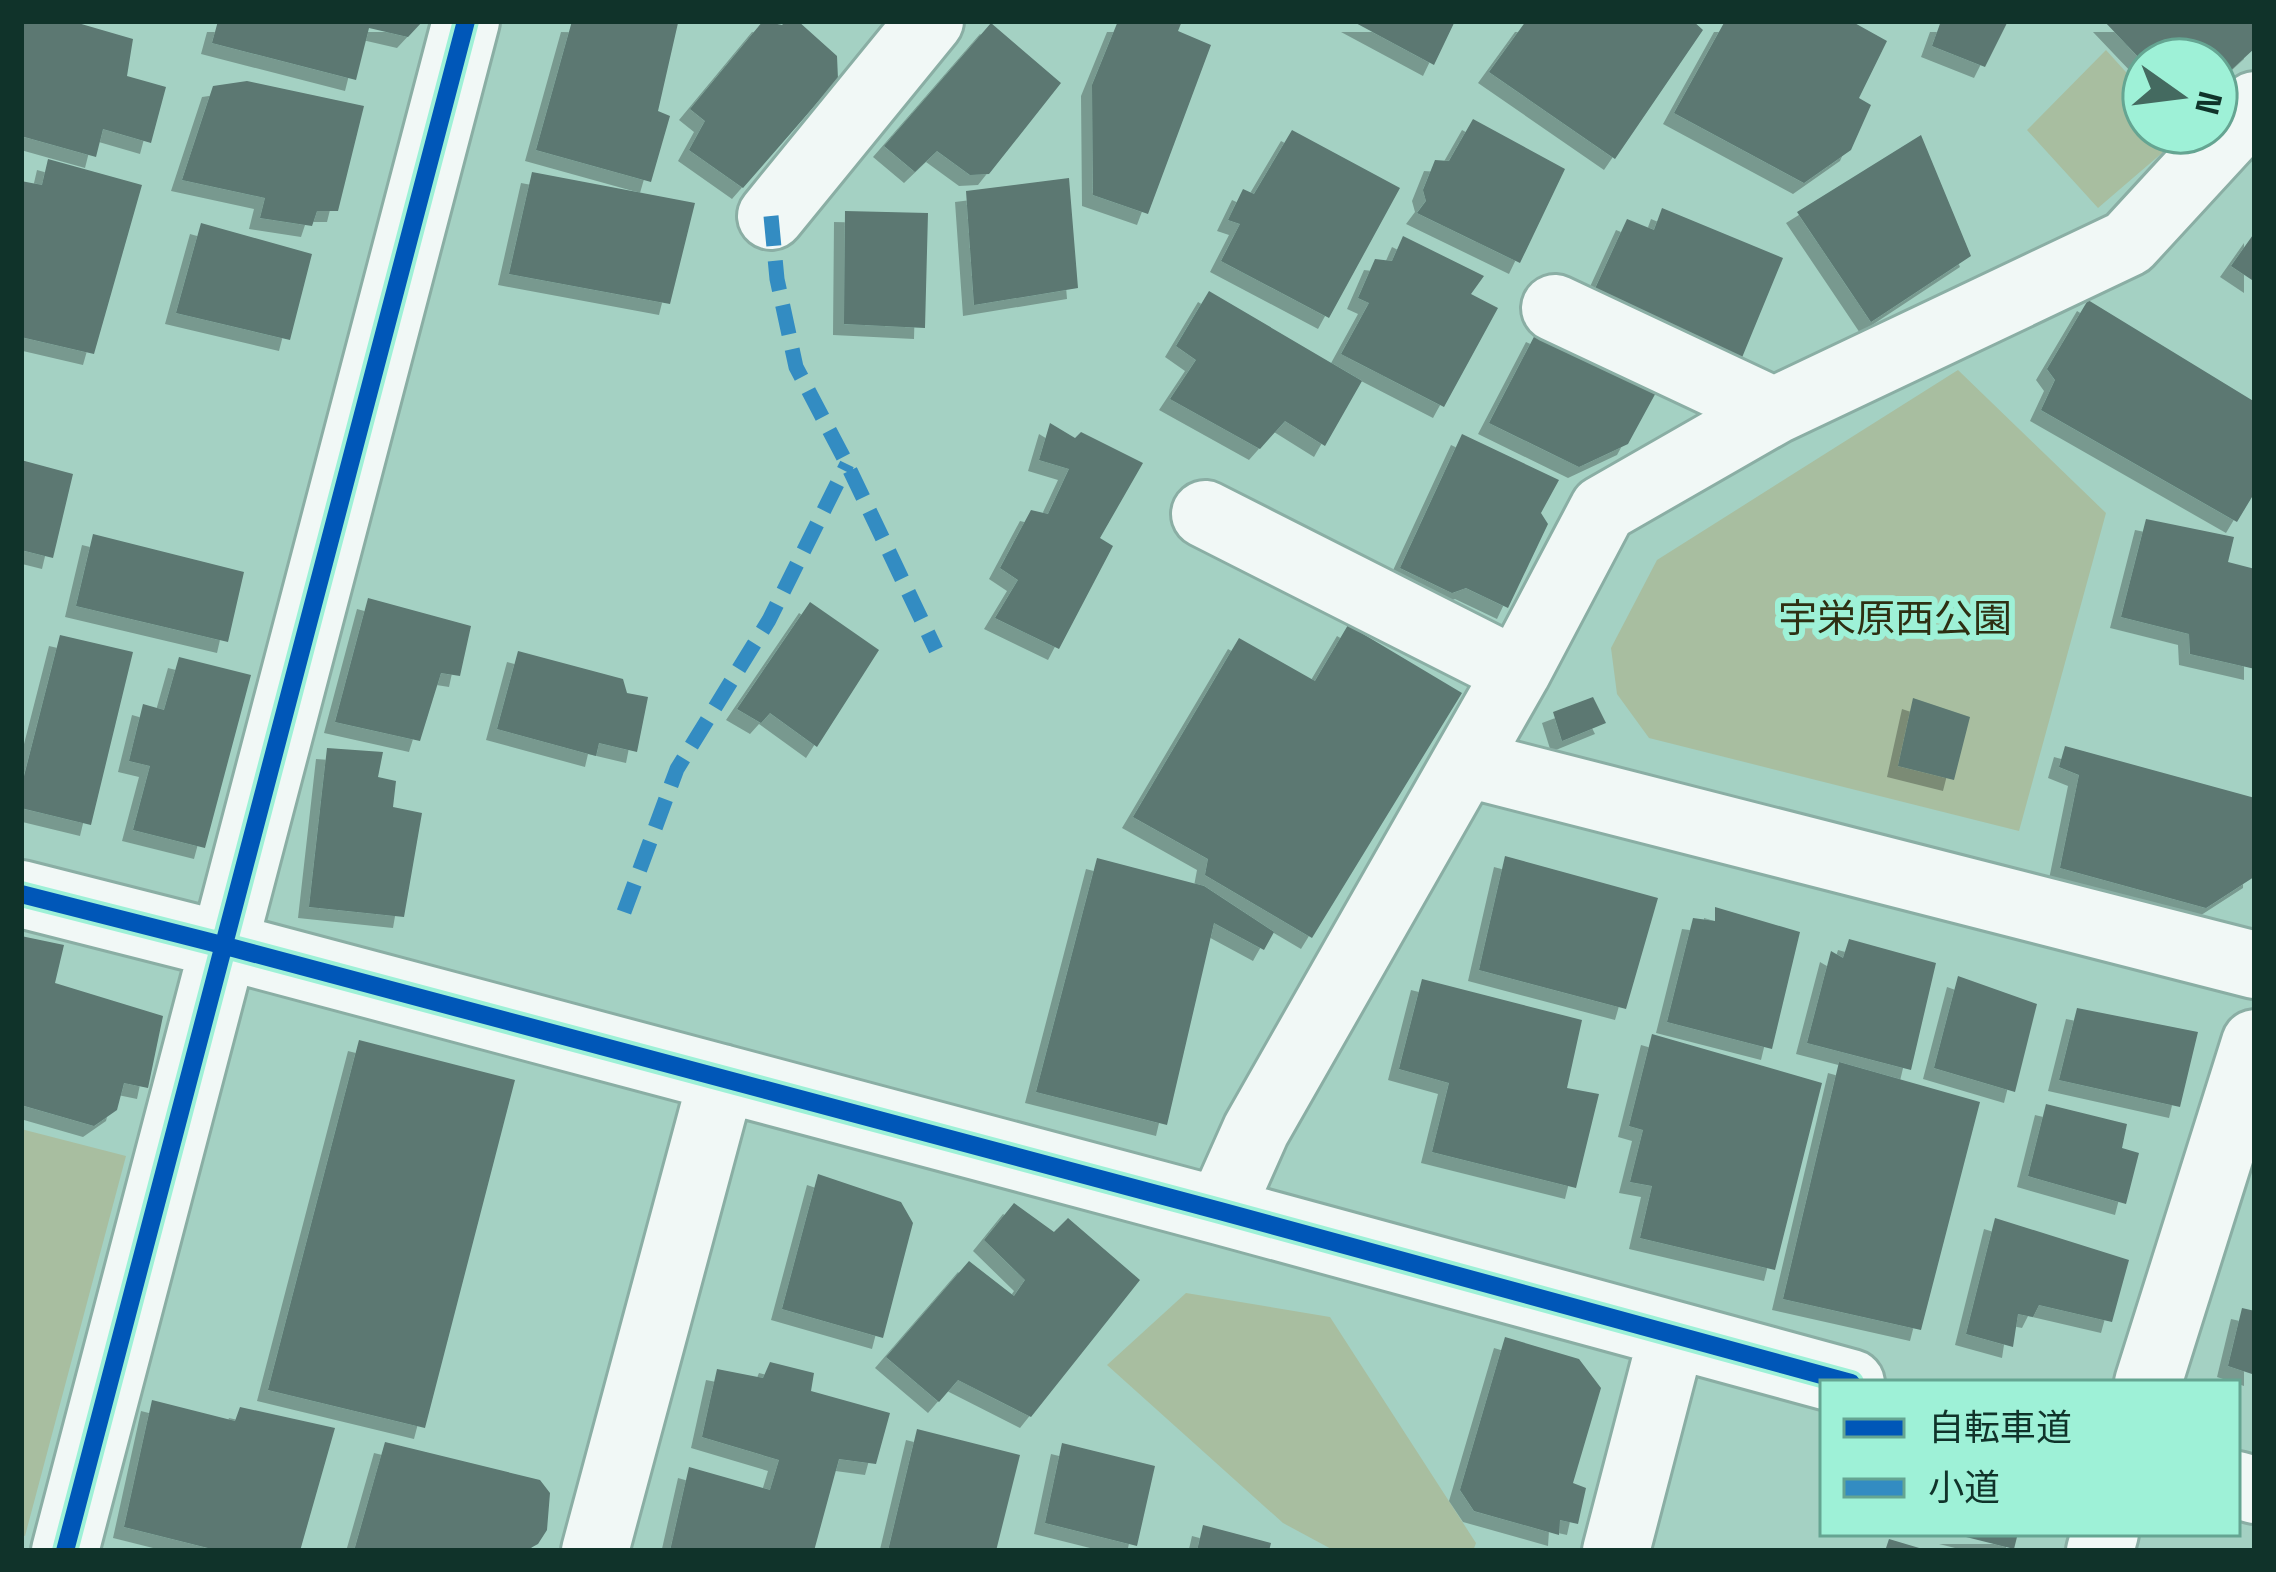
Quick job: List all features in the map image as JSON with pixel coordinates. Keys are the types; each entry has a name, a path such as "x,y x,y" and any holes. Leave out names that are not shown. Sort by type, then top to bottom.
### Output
{"street":[{"path":"65,1551 466,21"},
{"path":"771,216 930,21"},
{"path":"1220,1211 1256,1130 1517,672 1604,509 1774,411 2128,243 2255,105"},
{"path":"1555,308 1774,411"},
{"path":"1205,514 1517,672"},
{"path":"1465,763 2255,965"},
{"path":"21,894 1840,1380"},
{"path":"2149,1380 2255,1042"},
{"path":"595,1551 722,1078"},
{"path":"1616,1551 1672,1336"}],"green space":[{"path":"2106,50 2120,65 2120,156 2159,156 2098,208 2027,130"},
{"name":"宇栄原西公園","path":"1958,370 2106,513 2019,831 1649,738 1617,694 1611,648 1657,560"},
{"path":"21,1129 126,1156 25,1536 21,1535"},
{"path":"1186,1293 1330,1317 1476,1543 1473,1551 1335,1551 1283,1523 1107,1365"}],"building":[{"path":"21,21 71,21 133,39 127,76 166,87 151,143 103,129 96,157 21,136"},
{"path":"218,21 423,21 408,37 369,28 356,80 212,43"},
{"path":"572,21 678,23 658,111 670,116 651,182 536,150"},
{"path":"763,21 782,25 798,21 837,56 838,79 743,188 689,150 705,121 690,109"},
{"path":"1118,21 1182,21 1178,31 1211,45 1148,214 1093,195 1092,85"},
{"path":"1352,21 1455,21 1434,65"},
{"path":"1526,21 1693,21 1703,30 1615,159 1489,72"},
{"path":"1725,21 1851,21 1887,41 1859,98 1871,105 1851,150 1804,183 1674,113"},
{"path":"1941,21 2008,21 1985,67 1932,46"},
{"path":"2104,21 2255,21 2255,48 2240,62 2240,36 2120,38"},
{"path":"991,23 1061,83 989,174 970,175 937,151 915,172 884,146"},
{"path":"247,81 364,106 338,211 317,211 312,226 260,218 265,198 182,180 213,86"},
{"path":"1473,119 1565,169 1520,263 1417,213 1426,201 1423,190 1435,160 1449,161"},
{"path":"1292,130 1400,188 1329,318 1221,261 1240,224 1228,220 1243,189 1254,194"},
{"path":"1921,135 1971,256 1871,322 1797,212"},
{"path":"48,159 142,185 94,354 21,337 21,181 42,185"},
{"path":"532,172 695,203 670,304 509,274"},
{"path":"1069,178 1078,288 974,305 966,191"},
{"path":"1662,208 1783,258 1741,360 1594,291 1627,219 1654,230"},
{"path":"845,211 928,213 925,328 844,324"},
{"path":"201,223 312,254 290,340 176,313"},
{"path":"2255,232 2255,282 2231,266"},
{"path":"1403,236 1484,276 1471,294 1498,308 1444,407 1341,354 1369,303 1358,298 1375,259 1392,261"},
{"path":"1209,291 1362,381 1325,446 1285,421 1260,449 1170,399 1196,360 1176,346"},
{"path":"2088,300 2255,402 2255,492 2237,522 2041,410 2055,380 2047,369"},
{"path":"1537,331 1659,387 1628,444 1579,467 1489,423"},
{"path":"1050,423 1075,438 1081,432 1143,463 1100,538 1113,546 1059,649 995,618 1018,580 1000,568 1031,510 1048,514 1069,469 1039,460"},
{"path":"1462,434 1559,480 1541,513 1548,524 1508,608 1466,588 1452,593 1400,568"},
{"path":"21,460 73,474 53,558 21,550"},
{"path":"2146,519 2234,537 2228,562 2255,569 2255,669 2190,654 2189,634 2121,617"},
{"path":"93,534 244,572 228,642 76,606"},
{"path":"368,598 471,626 460,676 441,673 420,741 335,722"},
{"path":"810,602 879,650 817,747 770,713 761,723 737,709"},
{"path":"1348,625 1462,693 1312,938 1205,875 1208,859 1133,817 1239,638 1315,681"},
{"path":"60,635 133,652 91,825 21,808 21,788"},
{"path":"518,651 623,679 627,693 648,697 637,752 599,743 596,756 497,729"},
{"path":"179,657 251,675 205,848 133,830 150,766 129,761 143,704 164,710"},
{"path":"1593,697 1606,723 1562,741 1553,712"},
{"path":"1913,698 1970,717 1954,780 1898,766"},
{"path":"2065,746 2255,798 2254,877 2206,908 2060,868 2079,775 2059,767"},
{"path":"327,748 383,752 378,777 396,781 393,807 422,813 404,917 309,907"},
{"path":"1505,856 1658,898 1626,1009 1479,970"},
{"path":"1097,858 1204,886 1274,932 1264,950 1214,923 1167,1125 1036,1092"},
{"path":"1715,907 1800,932 1772,1049 1667,1022 1693,918 1715,921"},
{"path":"21,936 64,945 55,983 163,1016 148,1088 124,1083 117,1110 94,1126 21,1105"},
{"path":"1849,939 1936,963 1911,1070 1807,1043 1831,951 1843,958"},
{"path":"1958,976 2037,1004 2015,1092 1934,1068"},
{"path":"1422,979 1582,1020 1567,1088 1599,1094 1576,1188 1432,1152 1449,1083 1399,1069"},
{"path":"2077,1008 2198,1032 2180,1107 2059,1080"},
{"path":"1652,1034 1822,1083 1775,1270 1640,1238 1652,1186 1630,1182 1643,1130 1629,1126"},
{"path":"359,1040 515,1080 425,1428 268,1390"},
{"path":"1839,1062 1980,1102 1921,1330 1783,1299"},
{"path":"2046,1104 2127,1124 2122,1148 2139,1153 2126,1204 2028,1176"},
{"path":"818,1174 901,1202 913,1223 883,1338 782,1309"},
{"path":"1014,1203 1054,1232 1068,1218 1140,1280 1031,1417 958,1380 939,1402 886,1357 969,1261 1014,1296 1025,1280 984,1240"},
{"path":"1995,1218 2129,1260 2112,1322 2039,1305 2033,1317 2018,1314 2013,1347 1966,1334"},
{"path":"2242,1308 2255,1311 2255,1375 2228,1366"},
{"path":"1505,1337 1579,1359 1601,1388 1573,1483 1586,1488 1578,1524 1560,1520 1559,1535 1474,1511 1460,1490"},
{"path":"770,1362 814,1373 811,1391 890,1413 876,1464 839,1459 814,1551 670,1551 689,1467 770,1490 779,1460 702,1437 717,1369 763,1378"},
{"path":"152,1400 235,1421 240,1407 335,1428 300,1551 220,1551 124,1527"},
{"path":"917,1429 1020,1455 996,1551 888,1551"},
{"path":"385,1442 540,1480 550,1493 547,1530 538,1544 525,1551 354,1551"},
{"path":"1062,1443 1155,1466 1137,1546 1045,1523"},
{"path":"1203,1525 1271,1543 1269,1551 1197,1551"},
{"path":"1962,1536 2017,1536 2014,1549"},
{"path":"1889,1539 1926,1550 1926,1551 1885,1551"}],"marked path":[{"path":"771,216 777,279 796,367 936,650"},
{"path":"624,912 677,769 769,620 847,464"}],"cycle path":[{"path":"65,1551 466,21"},
{"path":"21,894 1840,1380"}]}
